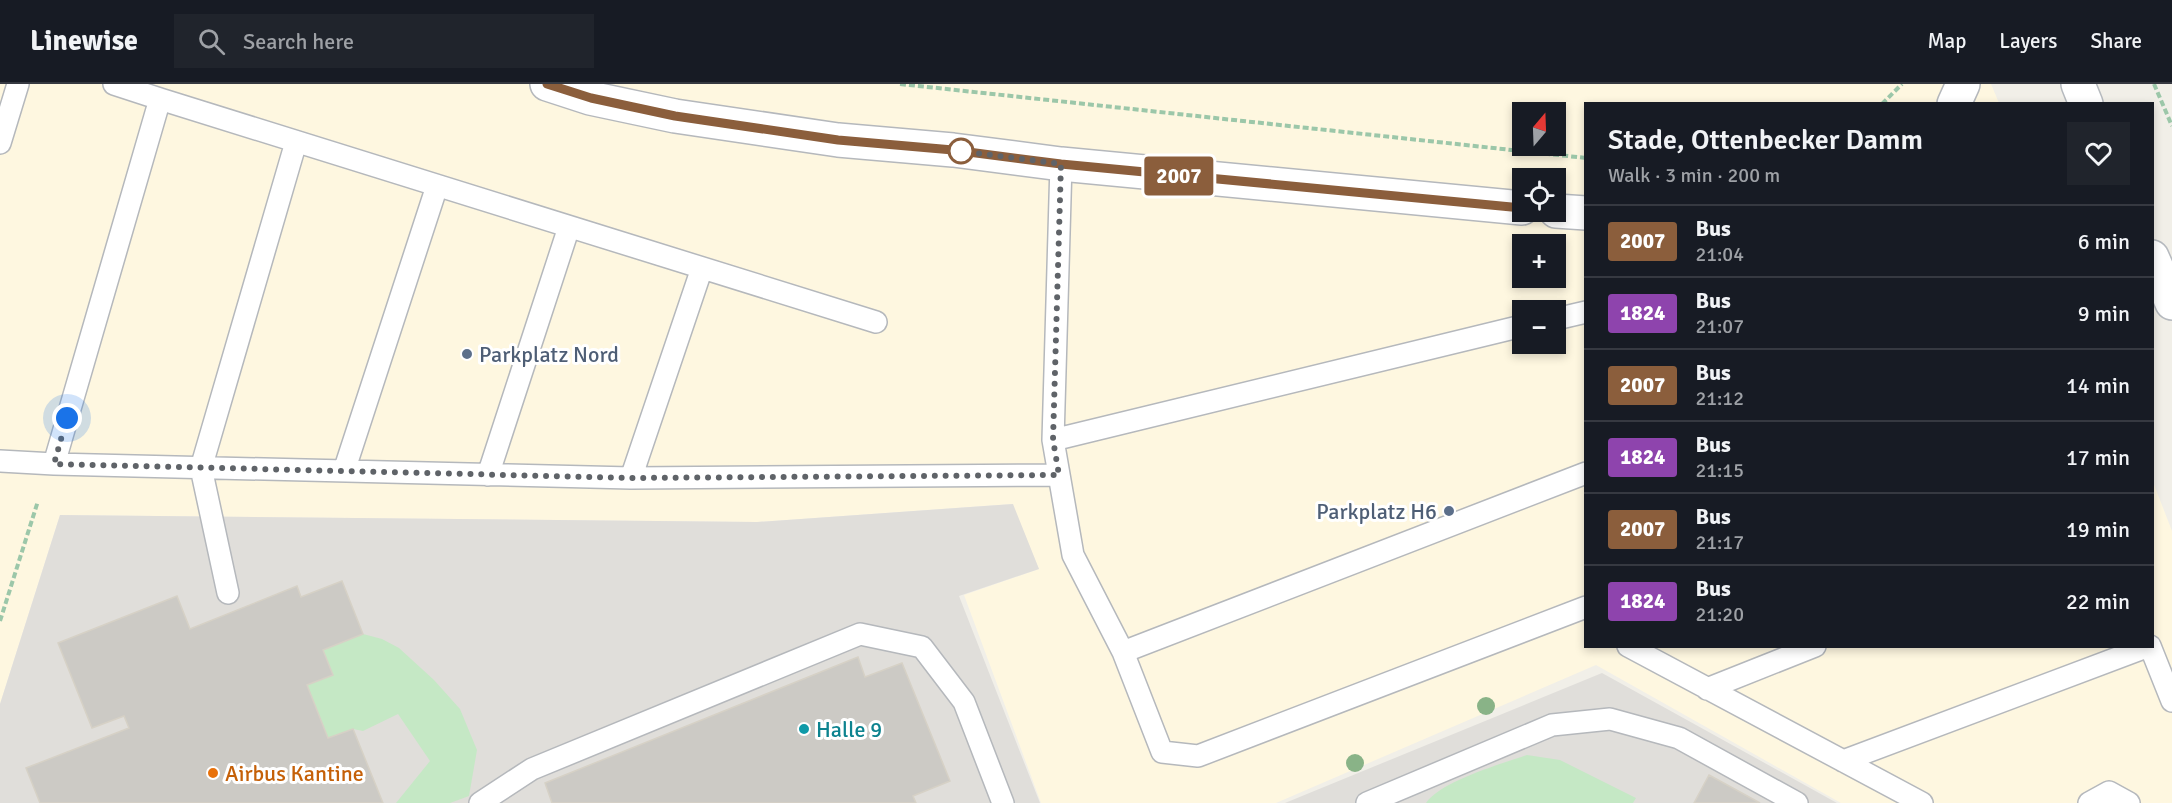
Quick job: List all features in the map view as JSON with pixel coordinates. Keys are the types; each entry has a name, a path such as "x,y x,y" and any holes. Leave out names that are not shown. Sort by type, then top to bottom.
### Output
{"street":[{"path":"547,84 595,91 675,116 759,130 838,140 953,150 1061,164 1512,207"},
{"path":"1955,102 1963,84"},
{"path":"2078,84 2085,102"},
{"path":"1566,212 1584,213"},
{"path":"2154,262 2172,303"}],"lane":[{"path":"0,143 18,84"},
{"path":"114,84 876,322"},
{"path":"54,464 160,99"},
{"path":"228,593 201,468 296,142"},
{"path":"1061,164 1053,440 1059,475 1073,555 1123,652 1162,752 1198,756 1579,615"},
{"path":"344,471 437,186"},
{"path":"488,475 568,227"},
{"path":"631,478 702,268"},
{"path":"1566,317 1584,312"},
{"path":"1053,440 1512,328"},
{"path":"0,461 631,478 1059,475"},
{"path":"1123,652 1584,474"},
{"path":"480,803 532,769 860,634 922,647 964,702 1003,803"},
{"path":"1632,648 1922,803"},
{"path":"1707,689 1810,648"},
{"path":"1843,761 2145,648"},
{"path":"2151,648 2172,700"},
{"path":"1367,803 1552,725 1610,719 1679,738 1797,803"},
{"path":"2089,803 2109,792 2129,803"}],"path":[{"path":"900,84 1584,158"},
{"path":"1884,102 1902,84"},
{"path":"2154,84 2172,126"},
{"path":"0,621 40,493"}],"shaded area":[{"path":"0,84 1991,84 1999,102 1584,102 1584,648 2154,648 2154,485 2172,531 2172,803 1841,803 1596,665 1276,803 1041,803 964,595 1039,569 1012,504 757,522 60,515 0,704"},
{"path":"1013,504 1039,569 959,596 1040,803 0,803 0,704 60,515 757,522"},
{"path":"1602,673 1837,803 1285,803"}],"green space":[{"path":"363,634 382,639 399,648 434,680 460,709 477,750 469,796 450,803 396,803 430,761 398,714 363,731 353,729 328,738 307,685 333,675 323,650"},
{"path":"1527,755 1560,760 1636,798 1633,803 1426,803 1444,787 1488,768"}],"building":[{"path":"342,581 363,634 323,650 333,675 307,685 328,738 353,729 383,803 40,803 26,768 129,728 124,716 92,728 58,643 177,596 190,629 297,586 301,597"},
{"name":"Halle 9","path":"858,657 865,677 902,663 950,781 913,796 916,803 552,803 545,783"},
{"path":"1709,775 1760,803 1694,803"}],"bus line":[{"name":"2007","path":"547,84 591,98 675,116 759,130 838,140 953,150 1061,164 1512,207"}],"place":[{"name":"Parkplatz Nord","path":"467,354"},
{"name":"Parkplatz H6","path":"1449,511"},
{"name":"Halle 9","path":"804,729"},
{"name":"Airbus Kantine","path":"213,773"}],"route":[{"path":"67,418 54,464 631,478 1059,475 1053,440 1061,164 953,150 961,151"}]}
